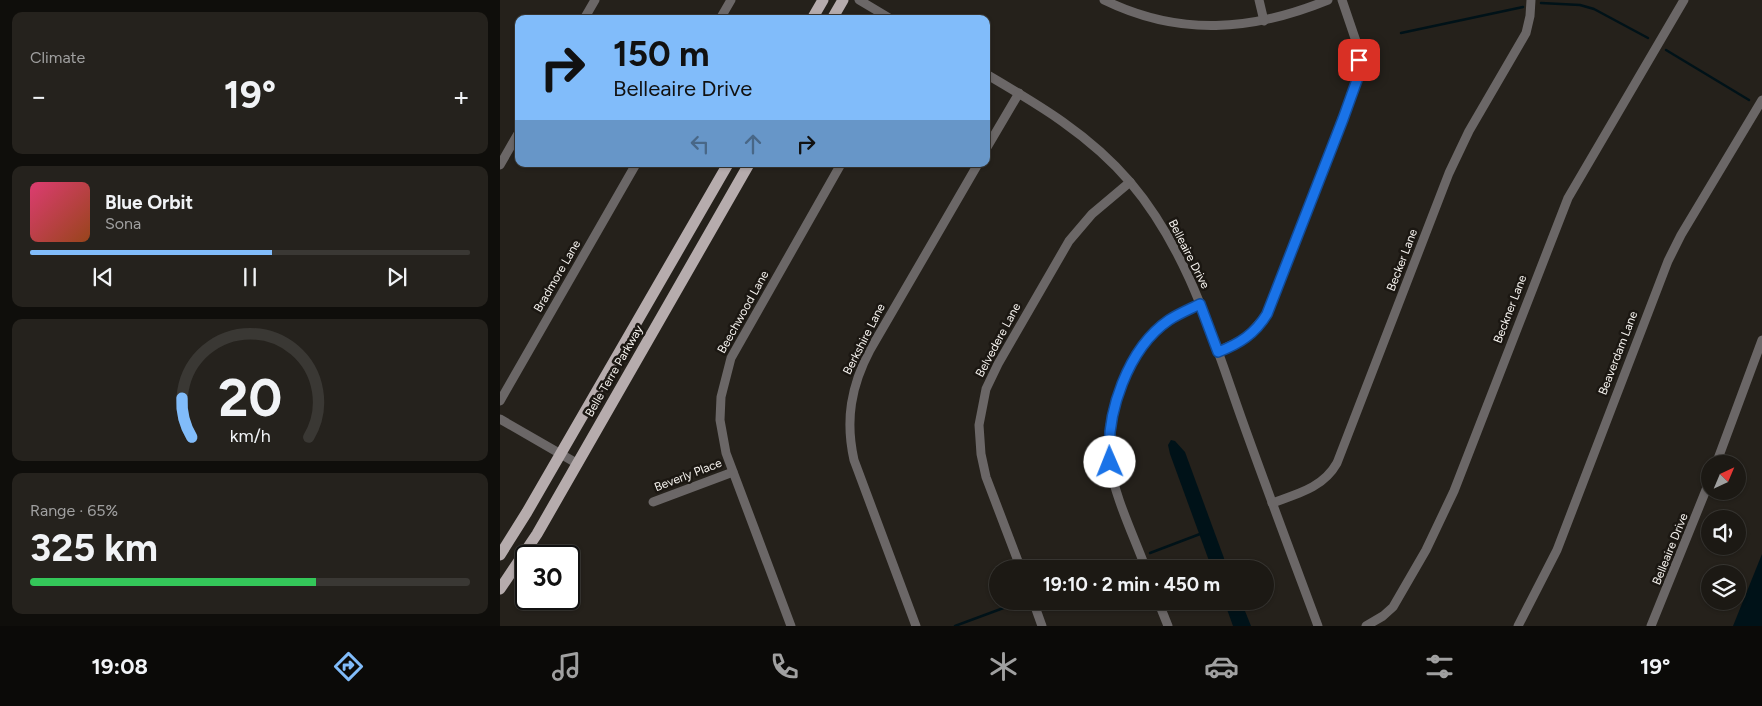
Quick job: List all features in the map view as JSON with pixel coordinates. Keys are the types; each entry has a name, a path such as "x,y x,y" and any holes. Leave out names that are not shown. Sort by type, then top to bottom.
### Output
{"main road":[{"path":"814,15 823,0"},
{"path":"834,15 842,0"},
{"name":"Belle Terre Parkway","path":"500,555 726,167"},
{"name":"Belle Terre Parkway","path":"500,589 537,534 578,464 746,167"}],"street":[{"path":"586,15 595,0"},
{"path":"722,15 730,0"},
{"path":"859,0 884,15"},
{"path":"1104,0 1146,17 1176,23 1221,26 1264,21 1328,0"},
{"path":"1258,0 1264,21"},
{"path":"1218,352 1246,338 1258,328 1267,314 1357,80 1359,53 1355,35 1342,0"},
{"name":"Becker Lane","path":"1272,503 1315,486 1326,478 1337,463 1448,173 1469,131 1526,33 1531,0"},
{"name":"Beckner Lane","path":"1366,626 1394,607 1426,550 1454,491 1568,198 1684,0"},
{"name":"Belleaire Drive","path":"990,76 1058,117 1082,135 1130,182 1173,244 1200,304 1318,626"},
{"path":"990,142 1019,93"},
{"name":"Beaverdam Lane","path":"1518,626 1556,550 1668,261 1680,235 1762,100"},
{"path":"500,165 515,139"},
{"name":"Bradmore Lane","path":"500,401 634,167"},
{"name":"Beechwood Lane","path":"791,626 732,472 720,420 725,373 742,336 840,167"},
{"name":"Berkshire Lane","path":"916,626 854,460 850,430 851,403 858,375 870,350 976,167"},
{"name":"Belvedere Lane","path":"1018,560 983,464 979,425 986,389 998,364 1069,241 1092,214 1130,182"},
{"path":"1143,560 1113,477 1108,451 1111,413 1121,385 1151,336 1169,320 1200,304"},
{"path":"1719,455 1762,340"},
{"path":"500,419 578,464"},
{"name":"Beverly Place","path":"653,502 732,472"},
{"name":"Belleaire Drive","path":"1651,626 1702,500"},
{"path":"1036,610 1042,626"},
{"path":"1162,610 1168,626"}],"shaded area":[{"path":"1171,440 1175,441 1185,452 1225,560 1209,560 1168,445"},
{"path":"1762,554 1762,626 1733,626 1739,610 1746,610 1746,594"},
{"path":"1227,610 1245,610 1251,626 1233,626"}],"waterway":[{"path":"1541,3 1580,5 1594,9 1648,38"},
{"path":"1401,33 1523,7"},
{"path":"1666,50 1749,100"},
{"path":"1150,553 1200,534"},
{"path":"955,626 998,610"}],"route":[{"path":"1110,462 1108,451 1111,413 1115,400 1121,385 1142,348 1159,328 1169,320 1200,304 1218,352 1246,338 1258,328 1267,314 1276,296 1343,119 1357,80 1359,60"}]}
